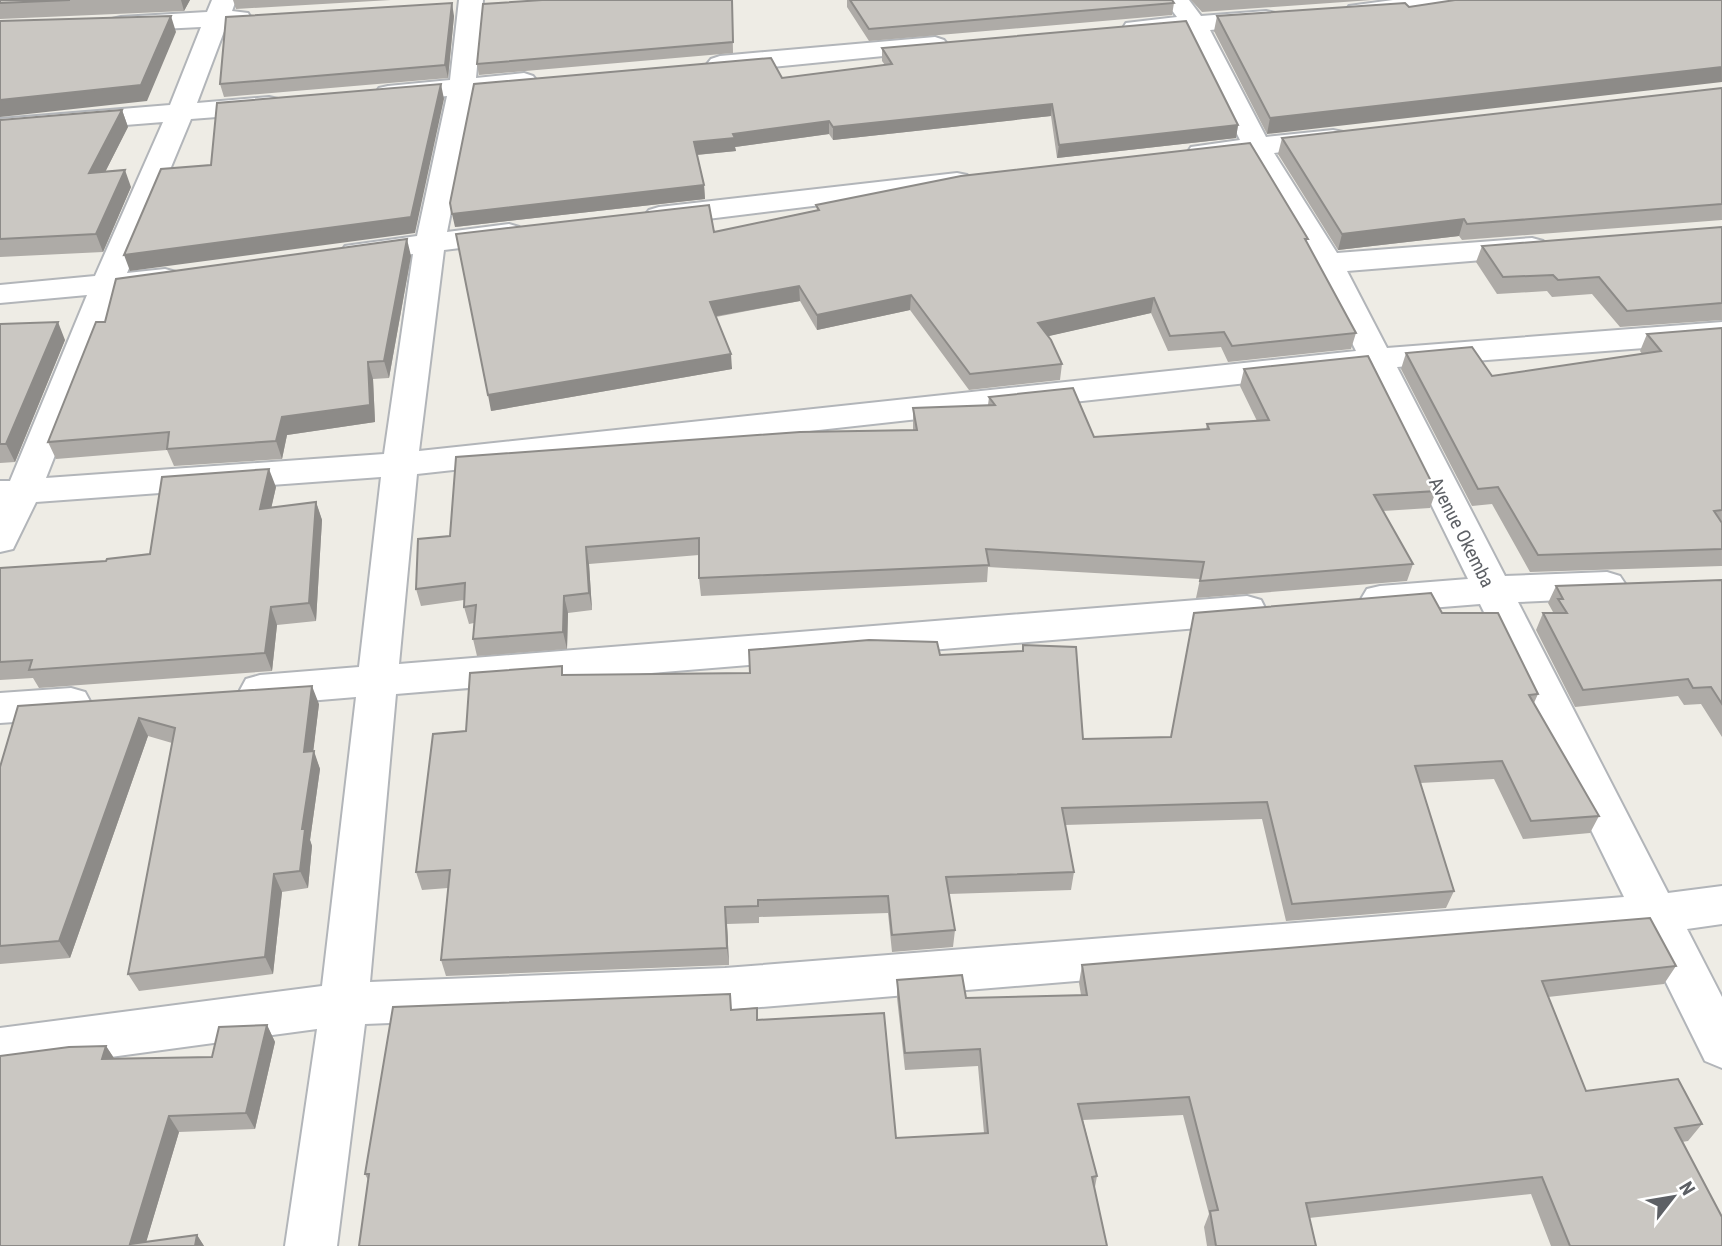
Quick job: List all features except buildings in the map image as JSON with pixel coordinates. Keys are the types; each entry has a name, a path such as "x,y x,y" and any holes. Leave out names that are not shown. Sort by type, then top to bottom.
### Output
{"street":[{"path":"1338,12 1404,8 1460,0"},
{"path":"311,1246 344,1004 400,464 430,242 462,86 470,3"},
{"path":"0,540 12,492 106,286 180,113 220,10"},
{"path":"94,25 220,10 256,18"},
{"path":"1111,30 1185,11 1286,16"},
{"name":"Avenue Okemba","path":"1185,11 1256,147 1328,264 1722,1046"},
{"path":"697,66 959,43"},
{"path":"368,95 545,79"},
{"path":"0,127 288,103"},
{"path":"1174,156 1366,134"},
{"path":"636,218 981,178"},
{"path":"335,255 540,229"},
{"path":"1328,264 1560,245"},
{"path":"0,294 106,286 187,275"},
{"path":"12,492 400,464 1375,359 1722,332"},
{"path":"1352,601 1491,590 1640,584"},
{"path":"230,692 1282,607"},
{"path":"0,708 108,701"},
{"path":"0,1050 344,1004 725,989 1656,914 1722,905"}]}
